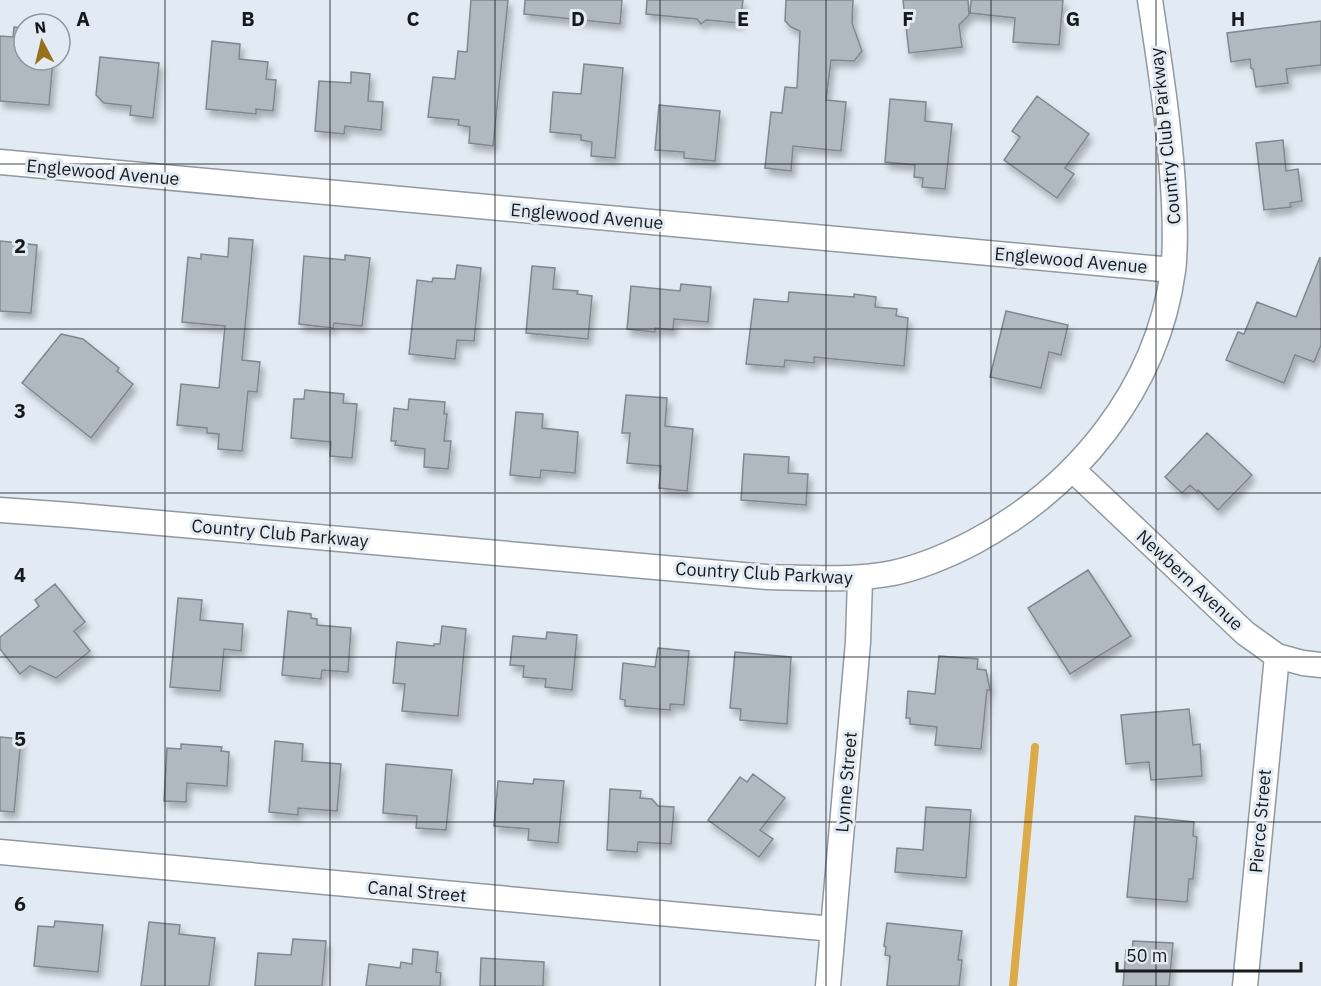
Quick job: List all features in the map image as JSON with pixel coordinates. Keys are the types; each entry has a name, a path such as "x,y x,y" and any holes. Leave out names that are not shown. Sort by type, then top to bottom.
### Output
{"street":[{"name":"Country Club Parkway","path":"0,510 70,514 767,577 860,579 896,572 931,561 997,529 1028,509 1073,470 1110,425 1140,375 1155,341 1167,306 1173,270 1175,234 1173,172 1150,0"},
{"name":"Englewood Avenue","path":"0,162 1173,270"},
{"name":"Newbern Avenue","path":"1073,470 1245,633 1277,656 1321,665"},
{"name":"Lynne Street","path":"828,986 858,642 860,579"},
{"name":"Pierce Street","path":"1245,986 1277,656"},
{"name":"Canal Street","path":"0,852 833,929"}],"building":[{"path":"471,0 508,0 493,146 469,143 470,127 458,125 459,120 428,117 433,77 455,79 458,51 467,52"},
{"path":"525,0 622,0 620,24 524,14"},
{"path":"647,0 743,0 740,23 706,20 701,24 697,19 646,14"},
{"path":"786,0 853,0 852,23 862,51 854,61 831,60 826,100 846,102 841,151 793,146 791,171 765,168 771,112 782,113 785,87 797,88 800,31 785,21"},
{"path":"903,0 968,0 969,15 959,25 962,47 909,53"},
{"path":"971,0 1063,0 1059,45 1013,42 1015,18 970,13"},
{"path":"1321,21 1321,65 1286,69 1288,83 1256,87 1250,59 1231,62 1227,33"},
{"path":"0,36 12,37 12,72 52,72 49,105 0,101"},
{"path":"212,41 240,44 239,59 268,62 266,79 276,80 273,111 256,109 256,114 206,109"},
{"path":"100,57 159,63 153,118 130,115 131,106 104,103 96,95"},
{"path":"584,64 623,68 615,158 591,156 592,142 581,140 581,135 550,132 553,92 581,94"},
{"path":"351,72 370,74 368,101 383,102 381,130 345,126 344,134 315,131 319,81 351,83"},
{"path":"1037,96 1089,134 1065,168 1074,174 1057,198 1004,160 1020,137 1012,131"},
{"path":"890,99 926,102 925,121 952,124 945,189 922,187 923,178 914,177 915,165 885,162"},
{"path":"659,105 720,111 715,161 684,158 684,152 655,150"},
{"path":"1283,140 1286,171 1298,169 1302,201 1290,203 1291,207 1264,210 1256,143"},
{"path":"229,238 253,240 242,360 260,362 257,392 248,391 242,451 218,449 219,434 207,433 207,428 177,425 181,384 219,388 225,326 182,322 188,257 201,259 201,254 228,257"},
{"path":"0,241 37,245 31,313 0,311"},
{"path":"345,255 370,258 362,326 334,323 333,328 299,324 304,256 345,260"},
{"path":"1320,257 1321,345 1314,362 1295,355 1284,383 1226,360 1238,332 1244,334 1257,302 1296,317"},
{"path":"457,265 481,268 474,341 457,340 455,359 409,354 417,280 432,282 433,278 455,279"},
{"path":"532,266 555,268 553,289 578,291 577,294 592,296 588,339 526,333"},
{"path":"681,284 711,287 708,322 674,319 673,330 655,328 655,332 627,329 631,286 680,291"},
{"path":"789,292 876,297 875,307 897,309 896,316 908,318 904,366 814,357 814,363 785,360 784,367 746,364 754,299 788,302"},
{"path":"1006,311 1068,325 1061,355 1049,352 1041,388 990,377"},
{"path":"61,334 83,339 119,368 117,371 133,384 91,438 22,383"},
{"path":"305,390 344,394 343,403 357,404 352,458 330,456 331,442 291,438 294,399 304,399"},
{"path":"626,395 667,398 665,426 693,429 687,491 659,488 661,466 627,463 630,433 622,433"},
{"path":"409,399 445,402 444,414 447,414 444,441 451,441 448,469 424,467 425,449 395,445 396,441 391,441 394,408 408,410"},
{"path":"516,412 543,414 542,428 578,432 575,473 541,470 540,478 510,475"},
{"path":"1207,433 1252,475 1218,510 1190,485 1182,493 1165,477"},
{"path":"744,454 789,457 788,473 808,474 806,505 741,500"},
{"path":"1088,570 1131,636 1070,674 1028,608"},
{"path":"55,584 85,622 74,631 90,651 56,678 30,666 20,674 0,649 0,637 39,606 35,600"},
{"path":"178,598 202,600 200,620 243,624 241,651 224,649 220,691 170,687"},
{"path":"288,611 311,614 311,618 317,619 317,625 351,628 348,672 322,670 321,679 282,675"},
{"path":"442,626 466,629 458,716 402,711 405,684 393,683 397,642 434,646 434,644 440,644"},
{"path":"547,632 577,635 572,690 545,687 546,679 523,677 524,666 510,665 513,636 546,639"},
{"path":"658,648 689,651 684,705 670,704 670,710 625,706 625,700 620,699 623,663 655,667"},
{"path":"735,652 791,657 787,724 740,720 741,709 730,708"},
{"path":"939,656 978,659 977,669 986,670 990,690 987,690 981,749 935,745 937,727 910,724 910,718 906,718 908,691 935,694"},
{"path":"1189,709 1193,745 1200,744 1202,776 1151,780 1149,762 1126,764 1121,715"},
{"path":"0,737 21,739 14,812 0,811"},
{"path":"275,741 303,744 302,761 341,764 337,811 298,808 298,815 269,812"},
{"path":"181,744 222,747 221,751 229,752 227,786 187,783 186,802 164,801 167,748 181,749"},
{"path":"386,764 452,770 446,830 416,828 417,816 383,813"},
{"path":"753,774 785,798 760,830 773,839 759,857 708,820 740,777 747,782"},
{"path":"534,779 564,781 558,843 528,840 529,829 494,826 498,781 533,784"},
{"path":"610,789 641,791 640,798 652,799 658,806 674,807 671,844 638,842 637,852 607,850"},
{"path":"926,807 971,810 966,878 895,872 897,848 923,850"},
{"path":"1135,816 1194,822 1193,836 1197,837 1193,879 1189,879 1187,902 1127,897"},
{"path":"55,921 103,925 98,972 34,966 38,926 54,927"},
{"path":"149,922 180,925 179,934 215,938 209,986 141,986"},
{"path":"887,923 962,931 958,960 962,960 959,986 887,986 890,956 885,955 886,947 884,946"},
{"path":"293,939 326,941 322,986 255,986 258,953 291,955"},
{"path":"1133,941 1173,943 1169,986 1123,986 1126,950 1132,951"},
{"path":"413,949 438,952 436,972 441,973 440,986 366,986 369,964 400,968 401,962 412,964"},
{"path":"481,958 544,962 543,986 480,986"}],"waterway":[{"path":"1013,986 1035,747"}]}
